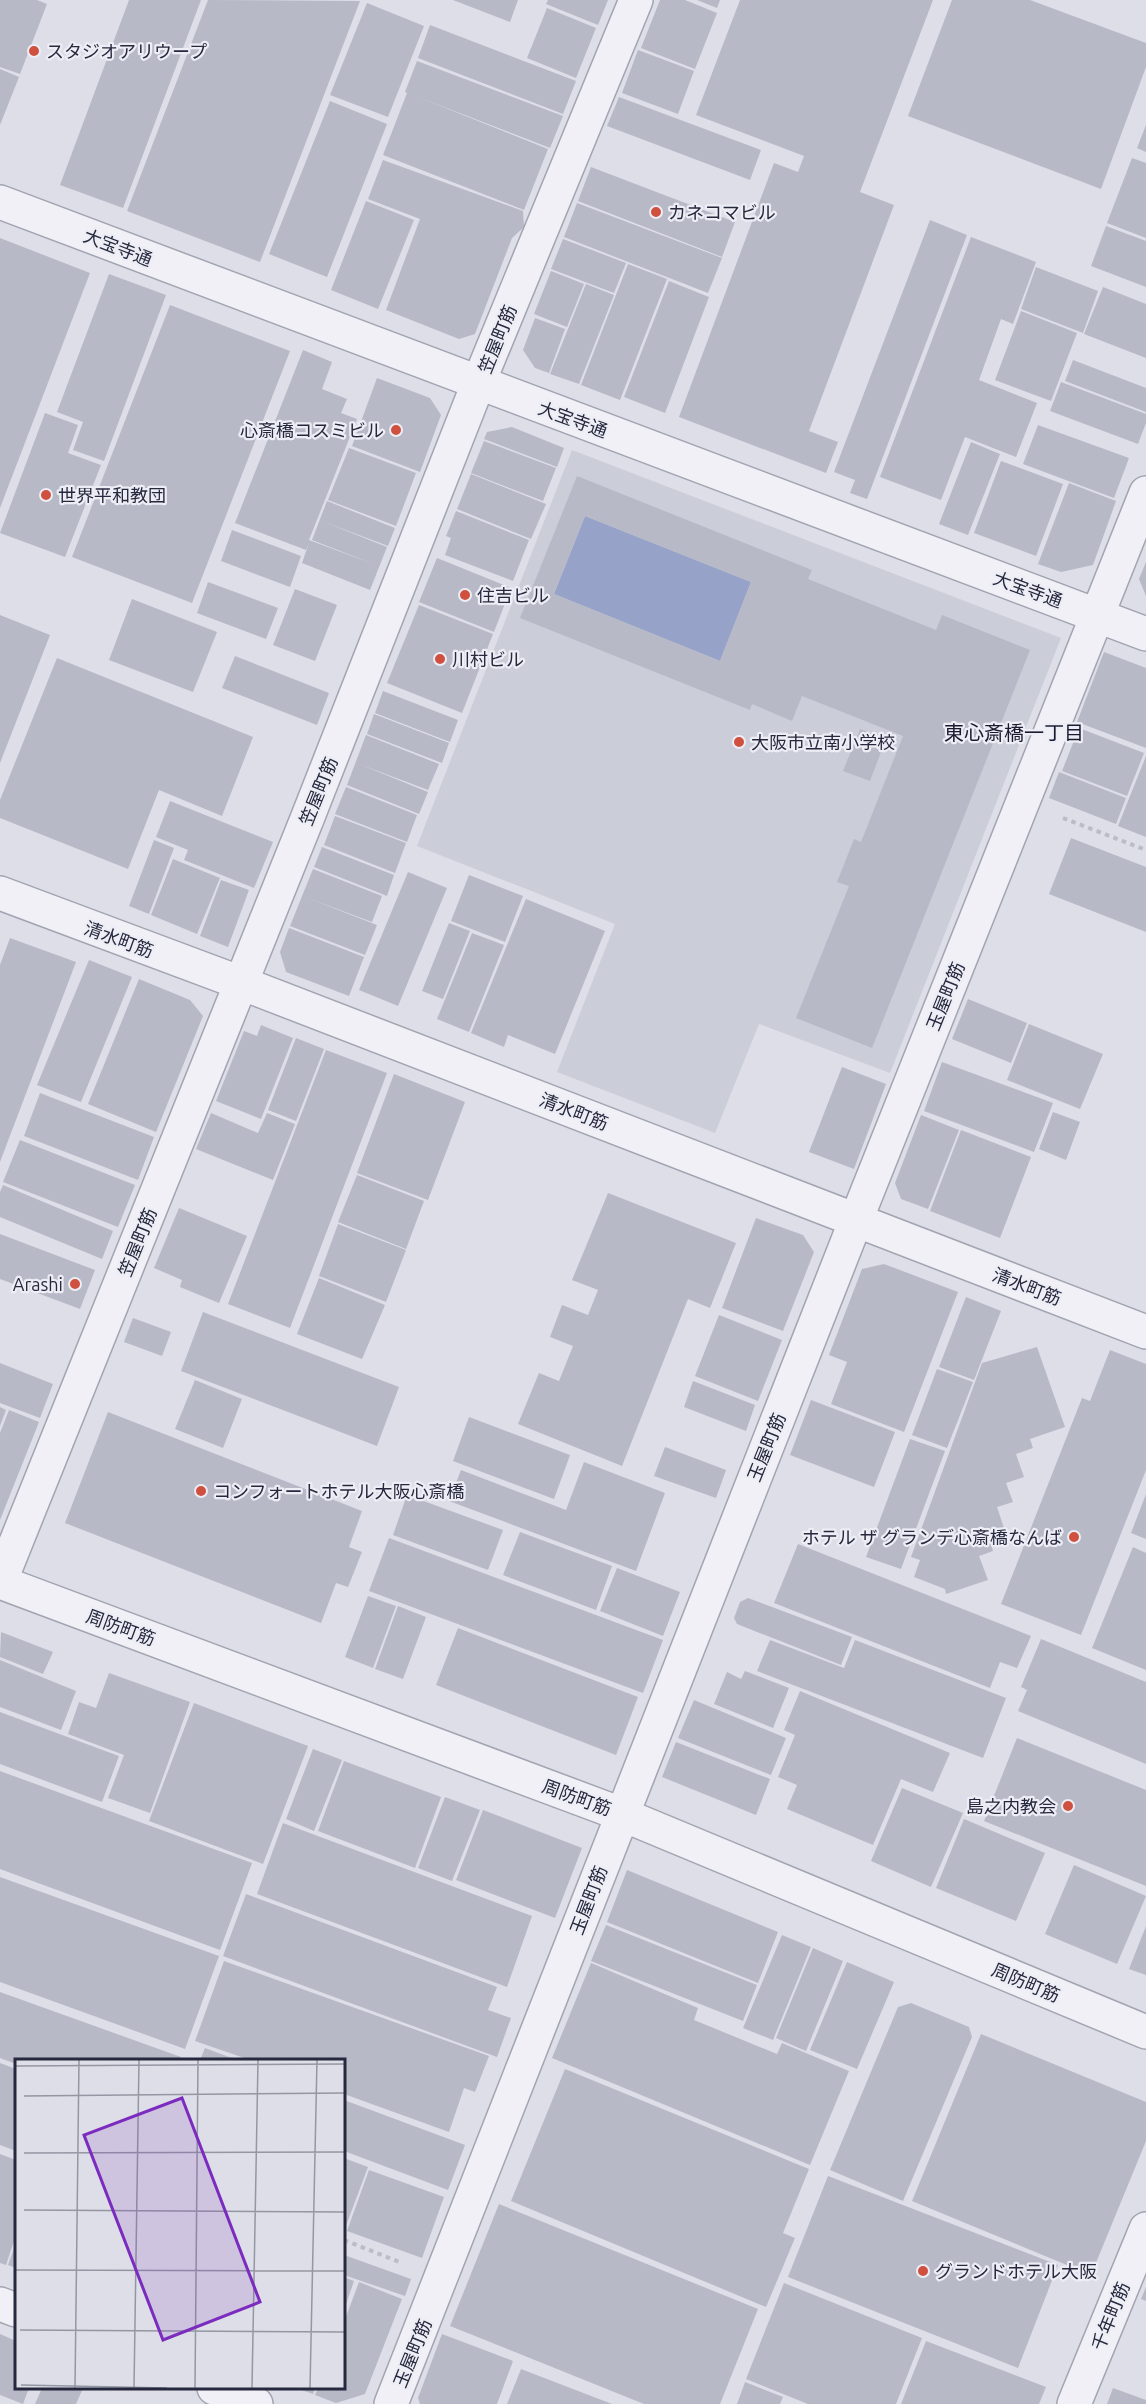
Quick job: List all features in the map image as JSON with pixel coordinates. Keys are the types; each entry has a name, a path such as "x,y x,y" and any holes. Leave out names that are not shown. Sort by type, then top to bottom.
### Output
{"street":[{"name":"笠屋町筋","path":"0,1582 241,983 478,384 636,0"},
{"name":"大宝寺通","path":"0,202 1146,634"},
{"name":"玉屋町筋","path":"391,2404 621,1814 1146,493"},
{"name":"清水町筋","path":"0,893 241,983 1146,1332"},
{"name":"周防町筋","path":"0,1582 621,1814 1146,2032"},
{"name":"千年町筋","path":"1074,2404 1146,2229"},
{"path":"0,2304 15,2310"},
{"path":"217,2389 256,2404"}],"path":[{"path":"1023,803 1146,850"},
{"path":"345,2240 442,2278"}],"shaded area":[{"name":"大阪市立南小学校","path":"572,450 1061,638 890,1073 759,1024 715,1133 557,1072 615,924 417,846"}],"water":[{"path":"585,516 751,582 720,661 554,594"}],"building":[{"path":"0,0 37,0 47,4 20,74 0,67"},
{"path":"129,0 201,0 123,208 60,185"},
{"path":"208,0 360,1 260,262 127,211"},
{"path":"453,0 518,0 510,22"},
{"path":"548,0 608,0 598,25 546,4"},
{"path":"660,0 685,0 717,13 695,69 641,48"},
{"path":"697,0 720,0 717,8"},
{"path":"740,0 933,0 860,192 894,205 809,431 838,442 826,473 679,417 774,163 798,172 804,156 696,115"},
{"path":"952,0 1030,0 1146,43 1146,67 1101,189 908,116"},
{"path":"367,3 424,26 388,117 330,95"},
{"path":"547,8 596,28 576,78 527,58"},
{"path":"430,25 576,81 563,114 418,58"},
{"path":"638,50 694,71 678,114 622,93"},
{"path":"417,61 563,116 550,148 418,97 548,149 524,210 383,155"},
{"path":"0,69 19,77 0,125"},
{"path":"619,97 761,150 750,180 607,126"},
{"path":"330,101 387,124 327,277 269,254"},
{"path":"1146,125 1146,152 1137,148"},
{"path":"1132,158 1146,163 1146,238 1107,223"},
{"path":"383,160 523,211 524,227 512,238 475,334 459,339 386,310 420,219 368,199"},
{"name":"カネコマビル","path":"591,167 735,222 722,257 578,201"},
{"path":"366,201 414,220 378,309 331,290"},
{"path":"577,203 722,258 708,293 564,237"},
{"path":"930,220 967,235 867,499 850,493 855,480 834,472"},
{"path":"1106,226 1146,241 1146,287 1091,266"},
{"path":"971,237 1036,262 1013,324 1001,319 979,380 1037,403 1016,457 965,437 941,500 880,477"},
{"path":"0,238 90,273 0,508"},
{"path":"563,239 626,263 614,293 551,269"},
{"path":"628,264 667,279 620,400 581,385"},
{"path":"1036,267 1098,291 1083,333 1021,309"},
{"path":"551,271 584,284 567,327 534,314"},
{"path":"109,274 166,295 104,461 73,450 83,422 57,412"},
{"path":"669,281 709,297 665,413 624,397"},
{"path":"586,284 614,295 579,384 550,374"},
{"path":"1103,287 1146,304 1146,358 1084,334"},
{"path":"170,305 290,351 192,603 72,557"},
{"path":"1021,311 1077,333 1051,401 995,380"},
{"path":"535,318 565,329 549,373 535,368 523,350"},
{"path":"303,350 332,362 322,389 347,399 341,413 357,419 309,540 376,565 312,540 327,501 395,528 388,546 322,521 387,547 370,590 302,563 309,543 306,550 235,523"},
{"path":"1073,360 1146,388 1146,412 1065,381"},
{"name":"心斎橋コスミビル","path":"377,378 430,398 441,415 420,472 352,446"},
{"path":"1061,382 1146,414 1146,423 1138,444 1050,411"},
{"path":"45,413 78,425 68,453 101,465 65,557 0,533"},
{"path":"1038,425 1129,458 1114,498 1023,464"},
{"path":"512,427 564,448 557,467 484,439 487,432"},
{"path":"484,441 556,468 543,501 471,473"},
{"path":"971,442 1000,454 968,535 939,524"},
{"path":"349,448 416,473 396,526 328,500"},
{"path":"1001,461 1063,484 1036,556 974,533"},
{"path":"471,474 546,504 531,539 457,509"},
{"path":"577,476 812,570 808,579 936,630 942,615 1030,650 872,1048 796,1018 849,886 837,882 854,839 861,842 903,736 802,696 792,721 752,704 750,710 520,618","holes":["585,516 751,582 720,661 554,594"]},
{"path":"1069,483 1116,501 1093,565 1061,572 1038,564"},
{"path":"456,511 529,540 513,581 445,555 451,538 446,536"},
{"path":"232,530 301,556 290,587 221,561"},
{"name":"住吉ビル","path":"437,558 511,588 494,632 419,602"},
{"path":"1146,562 1146,596 1139,579"},
{"path":"208,582 278,608 266,639 197,613"},
{"path":"295,589 337,605 315,661 273,645"},
{"path":"132,599 217,632 193,692 109,660"},
{"name":"川村ビル","path":"419,605 493,634 462,713 387,683"},
{"path":"0,615 50,635 0,763"},
{"path":"1104,652 1146,668 1146,748 1077,722"},
{"path":"235,656 329,693 317,725 222,688"},
{"path":"57,658 253,737 222,816 159,790 128,869 0,818 0,800"},
{"path":"383,691 458,720 450,742 375,713"},
{"path":"374,714 449,743 442,763 367,734"},
{"path":"1079,728 1144,753 1127,796 1062,771"},
{"path":"860,729 886,739 870,781 843,771"},
{"path":"366,735 439,764 428,790 359,764 428,792 419,814 347,785"},
{"path":"1146,756 1146,837 1118,826"},
{"path":"1059,772 1126,798 1116,824 1049,798"},
{"path":"346,787 417,815 407,842 335,814"},
{"path":"170,801 273,842 254,888 184,860 188,850 156,837"},
{"path":"335,816 406,843 395,873 324,845"},
{"path":"1071,838 1146,867 1146,932 1049,894"},
{"path":"154,840 174,848 149,914 129,906"},
{"path":"322,847 394,875 387,896 314,867"},
{"path":"173,859 220,878 197,934 151,915"},
{"path":"313,869 382,896 372,922 305,897 377,925 365,955 290,926"},
{"path":"408,872 447,888 398,1006 359,990"},
{"path":"469,875 523,896 505,942 451,921"},
{"path":"221,880 249,890 228,947 200,936"},
{"path":"526,899 605,931 555,1054 508,1035 504,1047 471,1033"},
{"path":"449,923 470,931 443,999 422,991"},
{"path":"289,928 364,957 349,996 286,972 280,952"},
{"path":"472,933 504,945 469,1032 437,1019"},
{"path":"10,938 76,962 0,1162 0,965"},
{"path":"89,960 132,977 81,1102 37,1085"},
{"path":"139,979 190,1000 203,1016 156,1132 88,1104"},
{"path":"968,999 1027,1023 1011,1063 952,1039"},
{"path":"1029,1024 1103,1054 1080,1109 1007,1080"},
{"path":"261,1025 293,1038 261,1119 216,1101 244,1031 257,1036"},
{"path":"296,1038 324,1049 296,1121 268,1110"},
{"path":"326,1050 387,1073 290,1328 228,1304"},
{"path":"942,1062 1053,1103 1034,1152 924,1111"},
{"path":"842,1067 886,1084 854,1169 809,1152"},
{"path":"394,1074 465,1102 428,1200 357,1173"},
{"path":"40,1093 154,1137 138,1180 24,1136"},
{"path":"1053,1112 1080,1122 1066,1160 1039,1149"},
{"path":"211,1113 258,1133 267,1113 295,1124 273,1180 196,1149"},
{"path":"921,1115 959,1130 928,1209 901,1199 895,1183"},
{"path":"961,1130 1031,1157 1000,1238 930,1211"},
{"path":"20,1140 135,1185 118,1227 3,1182"},
{"path":"357,1175 424,1201 406,1249 338,1222"},
{"path":"3,1185 113,1231 102,1259 0,1217 0,1192"},
{"path":"608,1193 736,1243 710,1308 688,1299 622,1466 518,1424 539,1373 559,1381 573,1346 550,1337 562,1305 588,1315 598,1290 572,1280"},
{"path":"179,1208 247,1236 219,1303 180,1287 182,1280 154,1268"},
{"path":"756,1218 803,1235 814,1252 783,1331 722,1308"},
{"path":"338,1224 406,1250 386,1302 319,1276"},
{"path":"0,1234 95,1270 80,1309 0,1279"},
{"path":"884,1264 958,1292 904,1432 831,1404 847,1362 829,1355 862,1269"},
{"path":"319,1278 385,1305 362,1359 297,1334"},
{"path":"966,1297 1001,1311 974,1380 939,1367"},
{"path":"203,1312 399,1387 377,1446 181,1371"},
{"path":"719,1315 782,1340 758,1401 695,1376"},
{"path":"133,1318 171,1332 162,1356 124,1342"},
{"path":"1037,1347 1065,1427 1030,1439 1033,1448 1016,1454 1024,1477 1006,1483 1013,1502 997,1507 1004,1528 988,1534 993,1551 979,1556 988,1580 946,1594 945,1589 914,1577 920,1560 911,1557 982,1363"},
{"name":"ホテル ザ グランデ心斎橋なんば","path":"1110,1350 1146,1364 1146,1470 1081,1635 1001,1604 1082,1398 1090,1401"},
{"path":"0,1363 53,1384 40,1418 0,1403"},
{"path":"937,1369 973,1382 947,1448 912,1435"},
{"path":"195,1380 242,1399 223,1448 175,1429"},
{"path":"693,1381 755,1405 746,1431 684,1407"},
{"path":"811,1400 895,1432 874,1487 790,1455"},
{"path":"0,1407 6,1410 0,1426"},
{"path":"9,1410 39,1422 0,1520 0,1433"},
{"path":"108,1412 362,1511 349,1547 362,1552 348,1587 336,1583 321,1623 65,1523"},
{"path":"469,1417 570,1455 554,1499 453,1461"},
{"path":"910,1439 945,1451 901,1569 866,1557"},
{"path":"665,1447 726,1470 716,1498 654,1476"},
{"path":"584,1462 665,1493 636,1571 449,1501 461,1470 566,1510"},
{"path":"1146,1494 1146,1539 1131,1533"},
{"path":"407,1495 503,1530 488,1570 393,1535"},
{"path":"520,1532 612,1566 596,1610 503,1575"},
{"path":"389,1538 663,1640 643,1693 369,1591"},
{"path":"798,1544 1031,1636 1017,1668 1000,1662 990,1688 774,1603"},
{"path":"1133,1547 1146,1553 1146,1670 1092,1648"},
{"path":"617,1568 680,1592 663,1636 600,1611"},
{"path":"368,1596 396,1606 373,1668 345,1657"},
{"path":"748,1598 852,1637 841,1665 737,1624 734,1618 740,1602"},
{"path":"398,1606 426,1617 403,1679 375,1669"},
{"path":"458,1628 638,1697 616,1755 436,1685"},
{"path":"1,1632 53,1652 43,1674 0,1657"},
{"path":"1041,1639 1146,1682 1146,1764 1018,1711 1027,1690 1021,1687"},
{"path":"770,1640 844,1668 855,1640 1006,1698 983,1758 757,1671"},
{"path":"0,1660 76,1691 61,1730 0,1707"},
{"path":"745,1671 789,1688 773,1728 714,1704 727,1672 741,1679"},
{"path":"109,1673 190,1702 150,1813 108,1798 124,1755 68,1734 79,1702 96,1708"},
{"path":"800,1691 950,1753 933,1792 901,1779 873,1845 787,1809 797,1785 778,1777 795,1735 784,1730"},
{"path":"694,1700 786,1738 771,1775 678,1738"},
{"path":"194,1703 308,1746 263,1864 149,1821"},
{"path":"0,1712 119,1756 102,1802 0,1764"},
{"name":"島之内教会","path":"1017,1738 1146,1790 1146,1886 984,1821"},
{"path":"676,1742 770,1779 756,1815 662,1777"},
{"path":"313,1749 342,1760 314,1831 286,1819"},
{"path":"344,1761 441,1797 415,1868 318,1831"},
{"path":"0,1771 252,1863 220,1950 0,1869"},
{"path":"902,1788 963,1813 931,1887 871,1861"},
{"path":"445,1797 480,1810 452,1881 418,1868"},
{"path":"483,1810 582,1848 555,1918 456,1880"},
{"path":"964,1819 1045,1853 1016,1921 936,1888"},
{"path":"283,1823 532,1916 507,1987 257,1894"},
{"path":"1074,1865 1146,1896 1117,1964 1045,1934"},
{"path":"627,1870 778,1932 758,1983 607,1922"},
{"path":"0,1877 219,1956 185,2049 0,1982"},
{"path":"246,1894 497,1987 488,2010 511,2018 497,2057 223,1956"},
{"path":"606,1925 757,1985 743,2021 591,1961"},
{"path":"1146,1926 1146,1975 1129,1969"},
{"path":"782,1935 811,1947 773,2040 743,2028"},
{"path":"813,1948 843,1961 806,2051 776,2038"},
{"path":"224,1961 489,2056 475,2092 464,2088 449,2132 345,2094 345,2059 247,2059 195,2041"},
{"path":"847,1962 894,1982 857,2069 810,2050"},
{"path":"591,1963 698,2008 694,2020 777,2054 782,2043 849,2071 810,2165 552,2058"},
{"path":"0,1992 181,2057 180,2059 15,2059 15,2064 0,2058"},
{"path":"911,2003 969,2027 972,2037 903,2201 830,2170 898,2007"},
{"path":"981,2034 1146,2102 1146,2141 1091,2275 912,2201"},
{"path":"205,2048 234,2059 200,2059"},
{"path":"0,2063 15,2069 15,2151 0,2145"},
{"path":"565,2069 809,2169 783,2233 795,2238 766,2307 511,2201"},
{"path":"345,2100 465,2145 448,2190 345,2151"},
{"path":"0,2154 15,2160 15,2238 6,2265 0,2263"},
{"path":"345,2158 368,2167 345,2228"},
{"path":"369,2170 444,2197 422,2258 347,2231"},
{"name":"グランドホテル大阪","path":"828,2176 1058,2265 1018,2368 788,2277"},
{"path":"499,2204 758,2309 720,2404 644,2404 450,2326"},
{"path":"15,2246 15,2268 8,2265"},
{"path":"345,2255 411,2279 405,2296 345,2275"},
{"path":"345,2277 354,2281 345,2307"},
{"path":"359,2282 402,2299 365,2394 336,2403 315,2395 318,2389 345,2389 345,2319"},
{"path":"784,2283 922,2338 896,2404 808,2404 746,2379"},
{"path":"1146,2287 1146,2301 1141,2299"},
{"path":"0,2334 15,2341 15,2389 29,2389 23,2404 0,2395"},
{"path":"442,2334 513,2361 497,2404 420,2404 418,2398"},
{"path":"926,2341 1046,2387 1039,2404 901,2404"},
{"path":"521,2369 612,2404 507,2404"},
{"path":"745,2382 783,2397 780,2404 737,2404"},
{"path":"1113,2388 1146,2400 1146,2404 1107,2404"},
{"path":"42,2389 83,2389 76,2404 35,2404"},
{"path":"299,2389 315,2389 313,2394"}],"place":[{"name":"スタジオアリウープ","path":"34,51"},
{"name":"カネコマビル","path":"656,212"},
{"name":"心斎橋コスミビル","path":"396,430"},
{"name":"世界平和教団","path":"46,495"},
{"name":"住吉ビル","path":"465,595"},
{"name":"川村ビル","path":"440,659"},
{"name":"大阪市立南小学校","path":"739,742"},
{"name":"Arashi","path":"75,1284"},
{"name":"コンフォートホテル大阪心斎橋","path":"201,1491"},
{"name":"ホテル ザ グランデ心斎橋なんば","path":"1074,1537"},
{"name":"島之内教会","path":"1068,1806"},
{"name":"グランドホテル大阪","path":"923,2271"}],"district":[{"name":"東心斎橋一丁目","path":"1014,732"}]}
